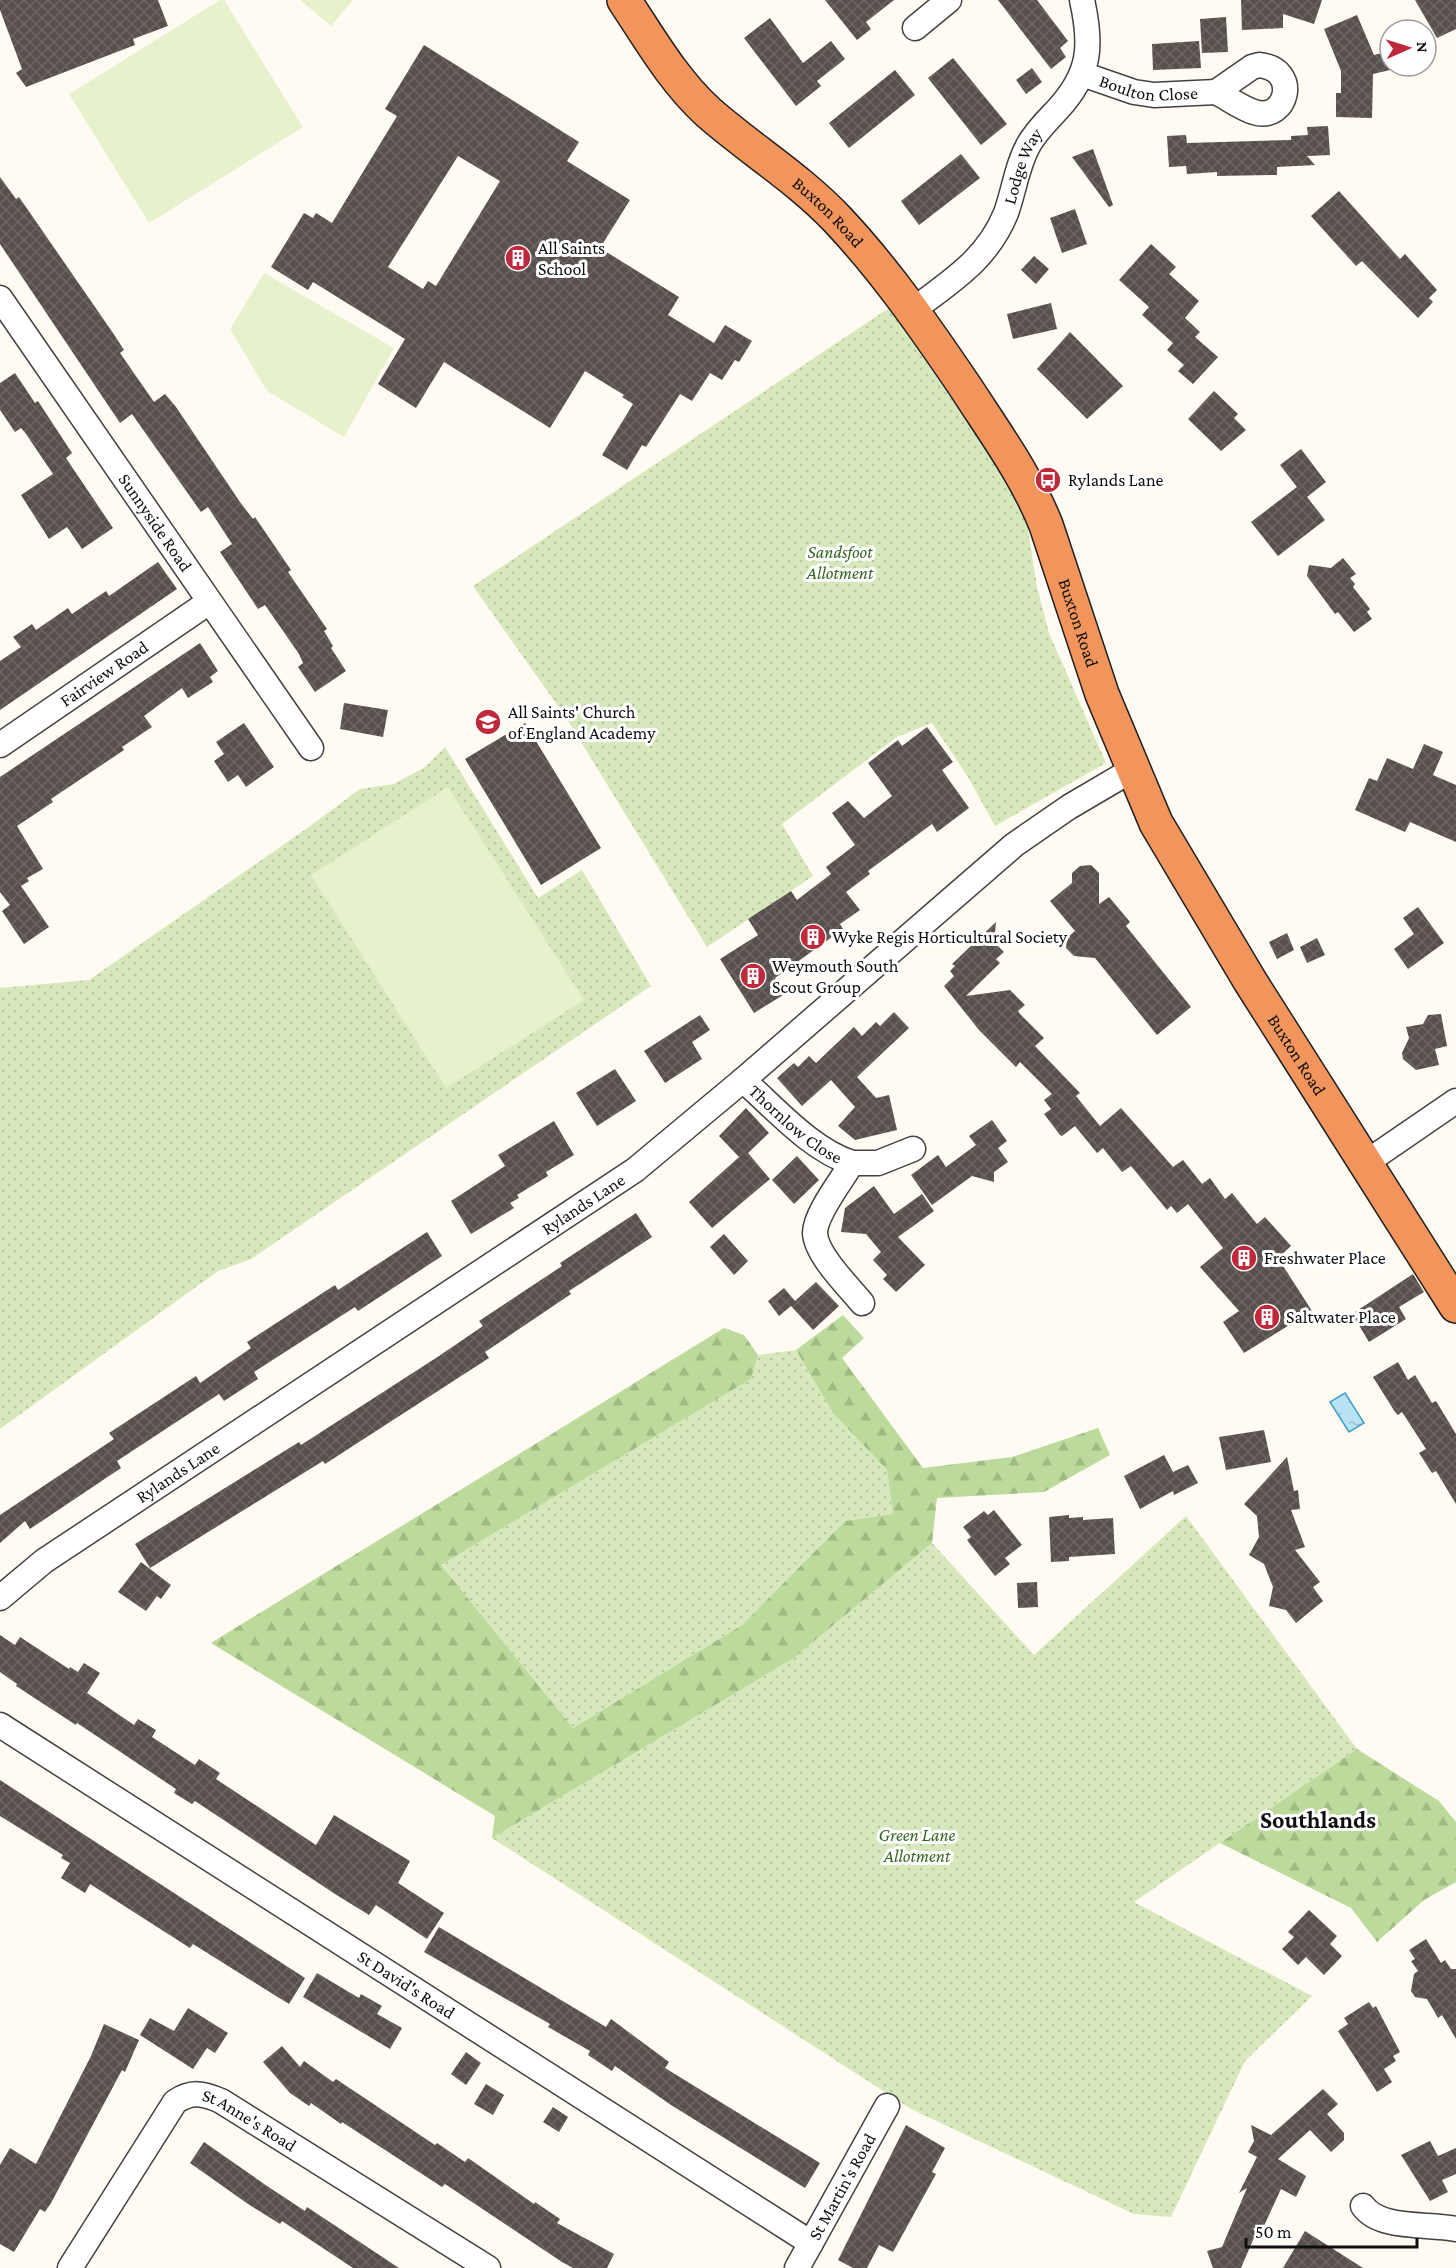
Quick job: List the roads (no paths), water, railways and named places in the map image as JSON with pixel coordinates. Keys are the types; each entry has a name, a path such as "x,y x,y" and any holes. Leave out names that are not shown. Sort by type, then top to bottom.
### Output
{"highway":[{"name":"Buxton Road","path":"624,0 686,90 709,112 806,188 837,219 913,310 1010,454 1035,497 1102,694 1156,823 1194,890 1364,1164 1456,1306"}],"street":[{"path":"915,28 949,0"},
{"name":"Lodge Way","path":"913,310 983,255 1007,211 1027,147 1038,129 1072,93 1082,75 1088,54 1089,34 1082,0"},
{"name":"Boulton Close","path":"1082,75 1144,94 1216,92"},
{"name":"Sunnyside Road","path":"0,298 311,748"},
{"name":"Fairview Road","path":"0,745 209,602"},
{"name":"Rylands Lane","path":"0,1598 54,1555 353,1355 617,1183 743,1080 1014,845 1069,807 1132,770"},
{"name":"Thornlow Close","path":"743,1080 830,1155 852,1163 878,1163 913,1149"},
{"path":"1364,1164 1456,1101"},
{"name":"Thornlow Close","path":"852,1163 819,1218 815,1233 823,1254 862,1303"},
{"name":"St David's Road","path":"0,1725 811,2243"},
{"name":"St Anne's Road","path":"70,2268 175,2102 183,2096 195,2093 221,2101 488,2268"},
{"name":"St Martin's Road","path":"797,2268 887,2106"},
{"path":"1363,2206 1369,2215 1384,2221 1456,2229"}],"water":[{"path":"1345,1393 1364,1423 1349,1432 1330,1402"}],"place":[{"name":"All Saints School","path":"518,258"},
{"name":"Rylands Lane","path":"1048,480"},
{"name":"All Saints' Church of England Academy","path":"488,722"},
{"name":"Wyke Regis Horticultural Society","path":"813,937"},
{"name":"Weymouth South Scout Group","path":"753,976"},
{"name":"Freshwater Place","path":"1244,1258"},
{"name":"Saltwater Place","path":"1267,1317"}],"district":[{"name":"Southlands","path":"1318,1819"}],"park label":[{"name":"Sandsfoot Allotment","path":"840,562"},
{"name":"Green Lane Allotment","path":"917,1845"}]}
